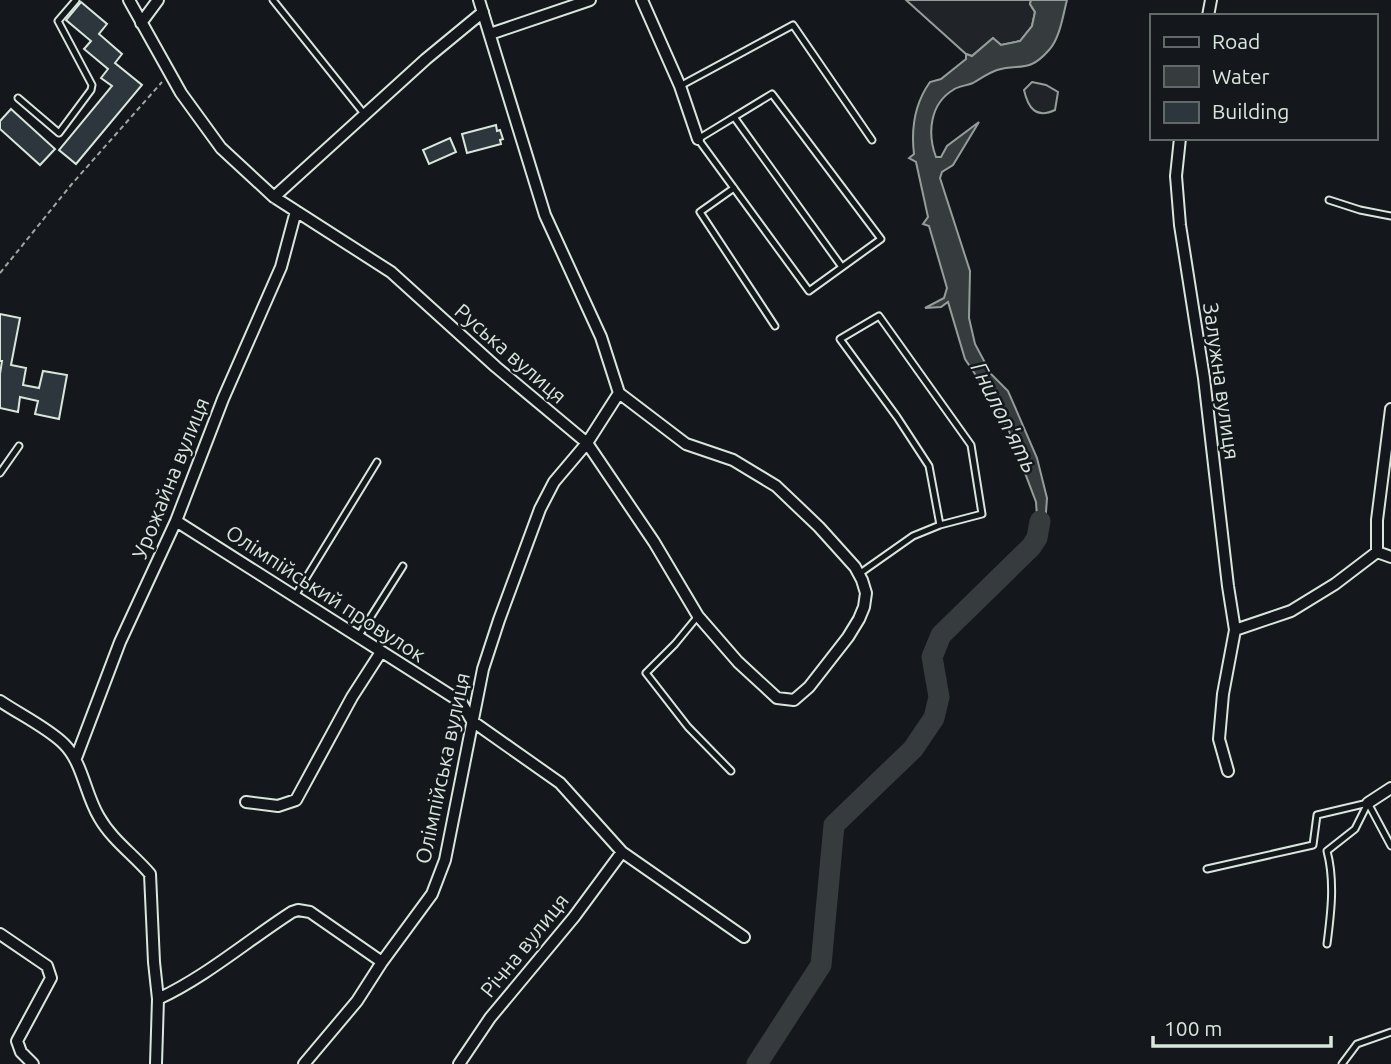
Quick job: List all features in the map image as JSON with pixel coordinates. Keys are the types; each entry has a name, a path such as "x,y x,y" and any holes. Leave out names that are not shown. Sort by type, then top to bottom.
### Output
{"street":[{"name":"Руська вулиця","path":"129,0 181,93 221,148 274,197 391,272 496,367 587,443 654,542 698,616 737,662 777,698 794,700 809,687 848,637 864,607 866,593 859,574"},
{"path":"141,23 158,0"},
{"path":"479,0 545,215 601,337 620,393 686,444 733,460 776,486 820,527 859,574"},
{"path":"490,34 590,0"},
{"path":"642,0 680,86 698,139"},
{"path":"274,197 426,59 483,12"},
{"name":"Залужна вулиця","path":"1180,140 1176,176 1180,225 1204,378 1235,630 1223,694 1219,739 1228,771"},
{"name":"Урожайна вулиця","path":"75,758 120,642 176,520 223,399 281,267 296,211"},
{"name":"Олімпійська вулиця","path":"303,1064 357,1001 432,894 445,860 483,670 540,509 554,482 587,443 620,393"},
{"path":"1377,552 1377,520 1391,409"},
{"name":"Олімпійський провулок","path":"176,520 461,702 472,721 560,783 622,852 744,937"},
{"path":"1235,630 1292,611 1335,584 1377,552"},
{"path":"1377,552 1391,557"},
{"path":"246,802 278,807 296,800 352,698 381,652"},
{"path":"0,701 63,742 75,758 87,794 100,819 150,874 158,999 156,1064"},
{"path":"1368,803 1391,788"},
{"name":"Річна вулиця","path":"459,1064 490,1018 574,917 622,852"},
{"path":"158,999 188,985 278,921 298,910 310,912 382,962"},
{"path":"0,934 47,966 51,978 17,1041 20,1052 33,1064"}],"lane":[{"path":"18,98 59,133 91,90 92,85 58,21 76,0"},
{"path":"273,0 365,115"},
{"path":"680,86 793,25 872,140"},
{"path":"772,94 881,239 808,290 698,139 772,94"},
{"path":"734,117 842,267"},
{"path":"734,188 700,212 775,326"},
{"path":"1329,200 1391,216"},
{"path":"859,574 913,536 940,525 982,514 971,445 879,316 840,340 897,417 929,466 940,525"},
{"path":"0,473 19,446"},
{"path":"295,596 377,462"},
{"path":"358,637 403,566"},
{"path":"698,616 646,673 688,727 731,771"},
{"path":"1368,803 1391,844"},
{"path":"1312,845 1317,815 1368,803"},
{"path":"1327,850 1355,829 1368,803"},
{"path":"1207,869 1312,845 1327,850"},
{"path":"1327,850 1331,865 1327,944"},
{"path":"1342,1064 1357,1044 1391,1032"}],"path":[{"path":"0,273 71,185 170,73"}],"shaded area":[{"path":"906,0 1031,0 1030,4 1035,12 1032,26 1020,41 1001,45 993,38 972,56 966,54"},
{"path":"1032,82 1046,85 1058,92 1055,110 1043,113 1031,107 1024,90"}],"water":[{"path":"1031,0 1067,0 1053,45 1042,57 1029,65 997,70 953,90 939,103 931,129 936,157 941,157 947,146 979,122 953,165 942,172 940,178 970,271 969,318 975,344 991,374 1008,391 1037,458 1047,498 1045,526 1031,547 1037,516 1036,502 1009,431 965,359 948,302 941,307 925,308 944,298 947,288 929,226 923,224 928,217 916,162 909,158 914,154 913,135 918,107 930,82 941,79 966,59 966,54 972,56 993,38 1001,45 1020,41 1032,26 1035,12 1030,4"}],"building":[{"path":"81,2 107,24 99,34 122,54 115,63 142,85 76,164 59,150 112,86 101,78 108,69 84,49 91,41 66,20"},
{"path":"11,109 55,149 40,165 0,129 0,121"},
{"path":"496,125 503,139 500,140 501,144 467,153 462,134"},
{"path":"450,138 456,152 429,164 423,150"},
{"path":"0,314 20,318 11,365 26,368 23,385 39,388 43,371 67,375 59,419 35,414 38,401 20,397 18,412 0,408"}],"waterway":[{"name":"Гнилоп'ять","path":"757,1064 821,965 834,825 913,749 934,718 939,697 932,657 941,635 1031,547 1037,538 1040,521"}]}
